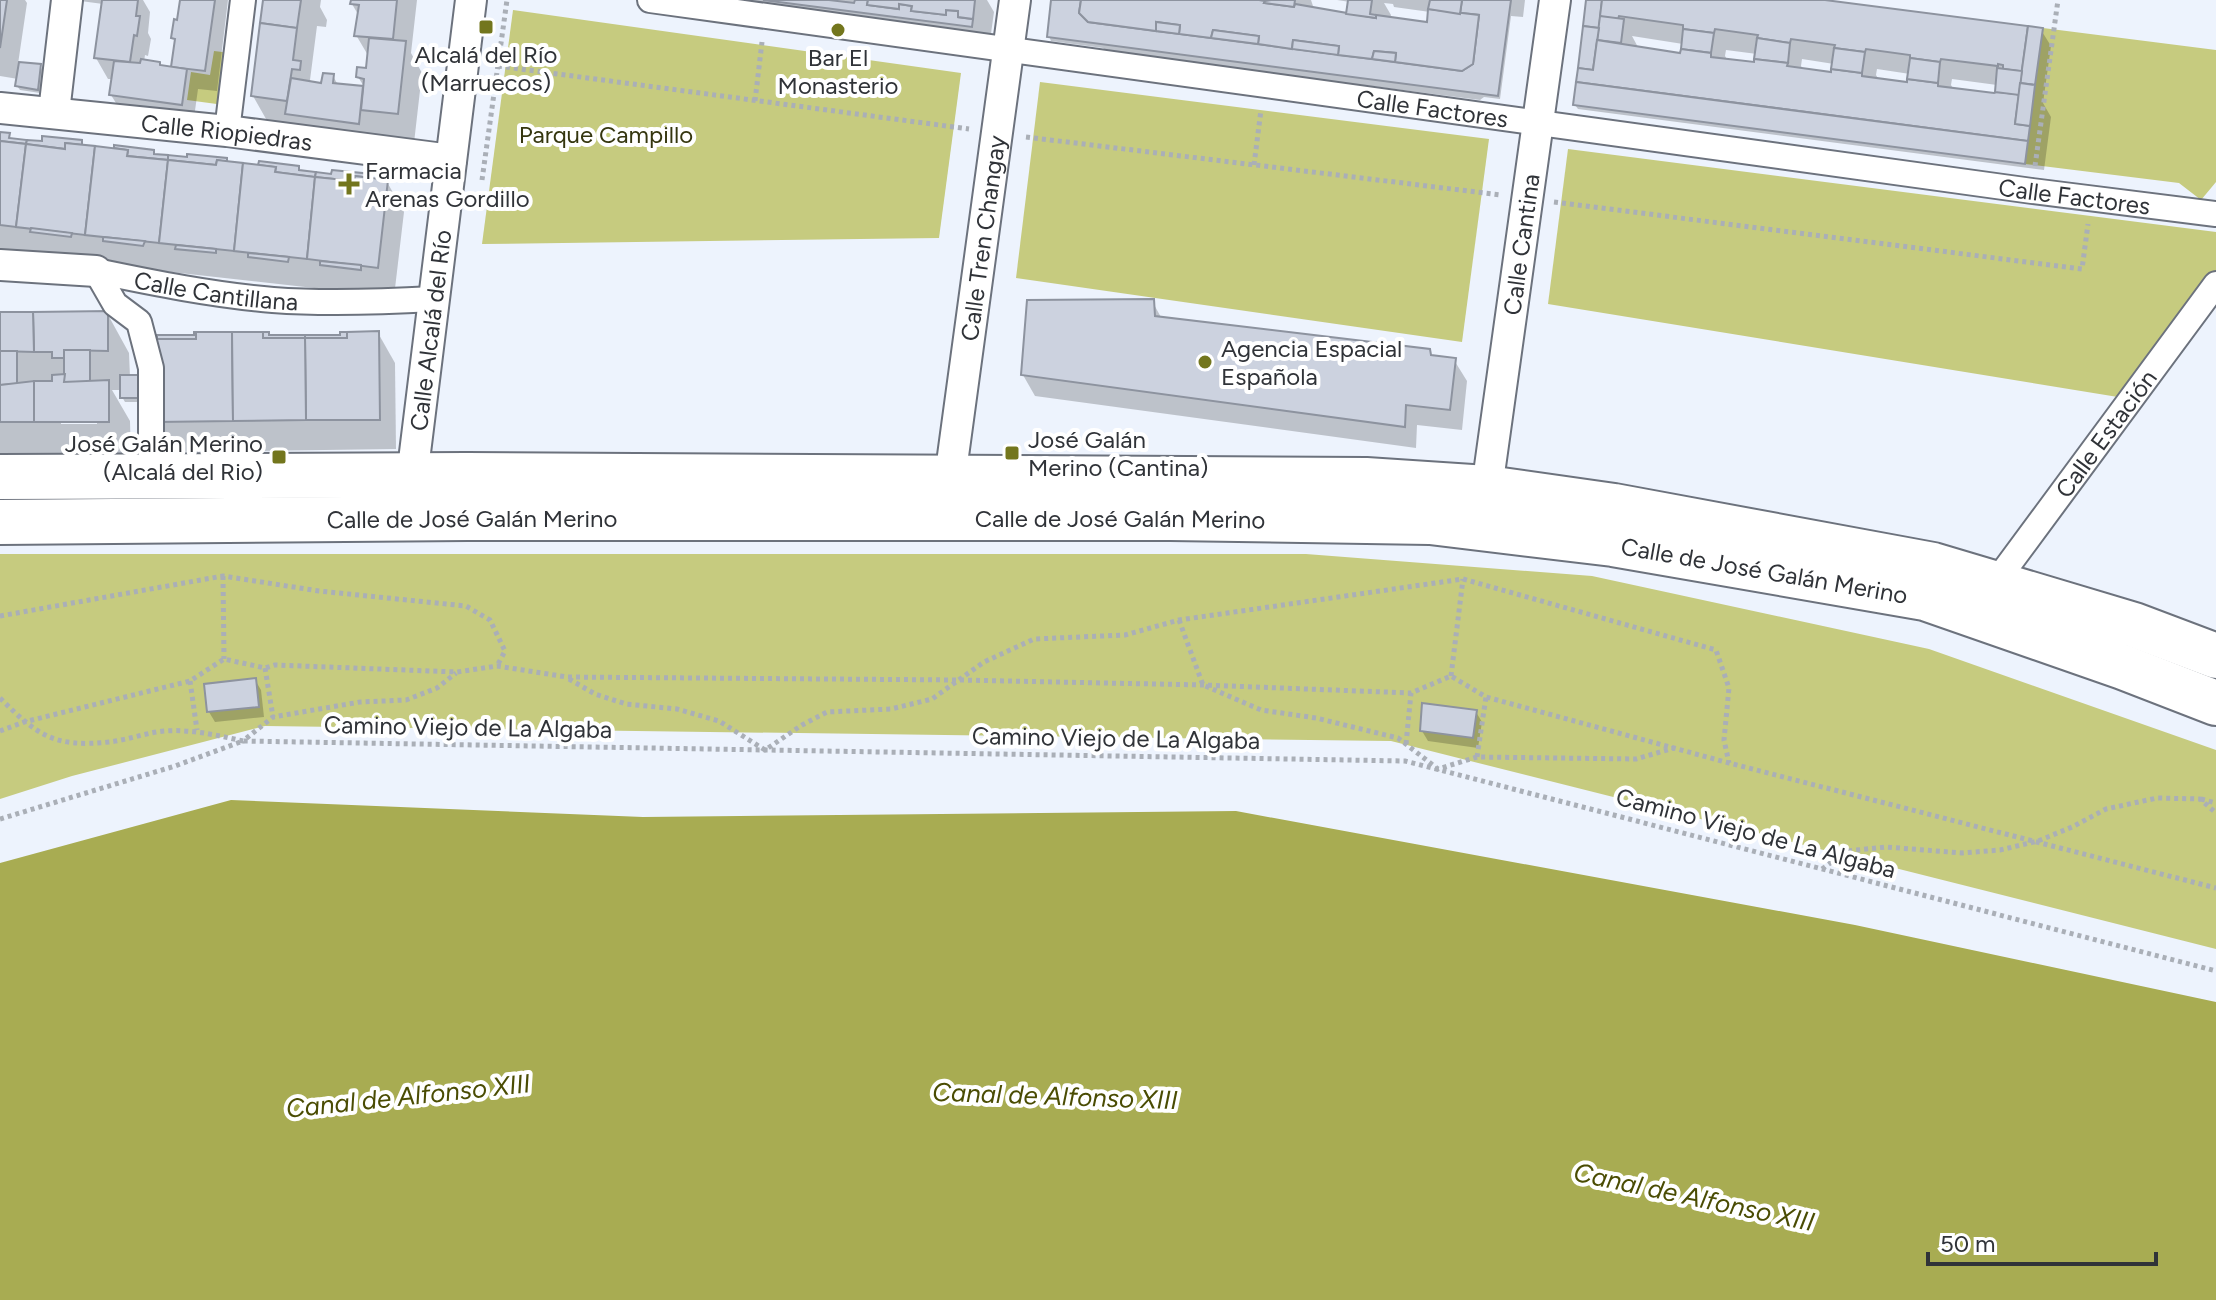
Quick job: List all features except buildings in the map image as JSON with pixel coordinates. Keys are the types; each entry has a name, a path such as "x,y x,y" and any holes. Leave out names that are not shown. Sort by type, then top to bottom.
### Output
{"main road":[{"name":"Calle de José Galán Merino","path":"0,522 409,497 467,475 1366,480 1487,488 1614,506 1933,565 2134,625 2216,656"},
{"name":"Calle de José Galán Merino","path":"0,477 151,476 409,497 1430,522 1613,544 1925,598 2216,703"}],"street":[{"path":"54,112 67,0"},
{"path":"227,131 243,0"},
{"name":"Calle Alcalá del Río","path":"409,497 471,0"},
{"name":"Calle Factores","path":"650,0 2216,214"},
{"name":"Calle Tren Changay","path":"950,478 1015,0"},
{"name":"Calle Cantina","path":"1487,488 1555,0"},
{"name":"Calle Riopiedras","path":"0,108 227,131 451,160"},
{"name":"Calle Cantillana","path":"0,265 96,271 180,288 272,300 348,303 434,299"},
{"path":"96,271 115,304 139,322 151,368 151,476"},
{"name":"Calle Estación","path":"1995,583 2216,284"}],"path":[{"path":"2032,191 2058,0"},
{"path":"755,101 765,16"},
{"path":"498,66 998,133 2082,269 2092,199"},
{"path":"1254,165 1265,85"},
{"path":"0,616 223,576 319,591 466,606 490,620 505,651 497,666"},
{"path":"223,576 224,659"},
{"path":"567,677 595,694 626,704 677,709 719,721 765,750 827,712 891,709 932,699 984,662 1034,639 1125,635 1179,620 1463,579 1716,650 1729,688 1724,740 1729,763"},
{"path":"1451,676 1463,579"},
{"path":"1179,620 1203,685 1261,710 1316,718 1398,738 1438,769 1477,757 1636,759 1675,748"},
{"path":"0,731 24,722 190,681 224,659 265,668 275,665 457,672 497,666 567,677 959,680 1411,693 1451,676"},
{"path":"265,668 273,717"},
{"path":"0,698 24,722 46,737 69,743 109,742 164,731 197,730 243,741 273,717 360,702 406,700 437,688 457,672"},
{"path":"1451,676 1486,697 2216,888"},
{"path":"190,681 197,730"},
{"path":"1406,744 1411,693"},
{"path":"1477,757 1486,697"},
{"name":"Camino Viejo de La Algaba","path":"0,819 175,766 243,741 1405,761 2216,971"},
{"path":"1822,869 1847,851 1886,847 1962,853 2000,850 2038,841 2106,809 2157,798 2200,799 2216,803"},
{"path":"2200,799 2216,813"}],"green space":[{"name":"Parque Campillo","path":"513,10 961,73 939,238 482,244"},
{"path":"2043,28 2216,50 2216,182 2201,200 2179,183 2025,164"},
{"path":"214,51 231,53 224,105 187,100 191,72 210,75"},
{"path":"1040,82 1489,139 1462,342 1016,278"},
{"path":"1568,149 2216,232 2216,277 2124,398 1548,304"},
{"path":"0,554 1306,554 1592,576 1929,649 2216,750 2216,949 1391,741 265,726 72,776 0,799"}],"water":[{"name":"Canal de Alfonso XIII","path":"231,800 643,817 1236,811 1855,925 2216,1002 2216,1300 0,1300 0,863"}],"place":[{"name":"Alcalá del Río (Marruecos)","path":"486,27"},
{"name":"Bar El Monasterio","path":"838,30"},
{"name":"Farmacia Arenas Gordillo","path":"349,184"},
{"name":"Agencia Espacial Española","path":"1205,362"},
{"name":"José Galán Merino (Cantina)","path":"1012,453"},
{"name":"José Galán Merino (Alcalá del Rio)","path":"279,457"}]}
